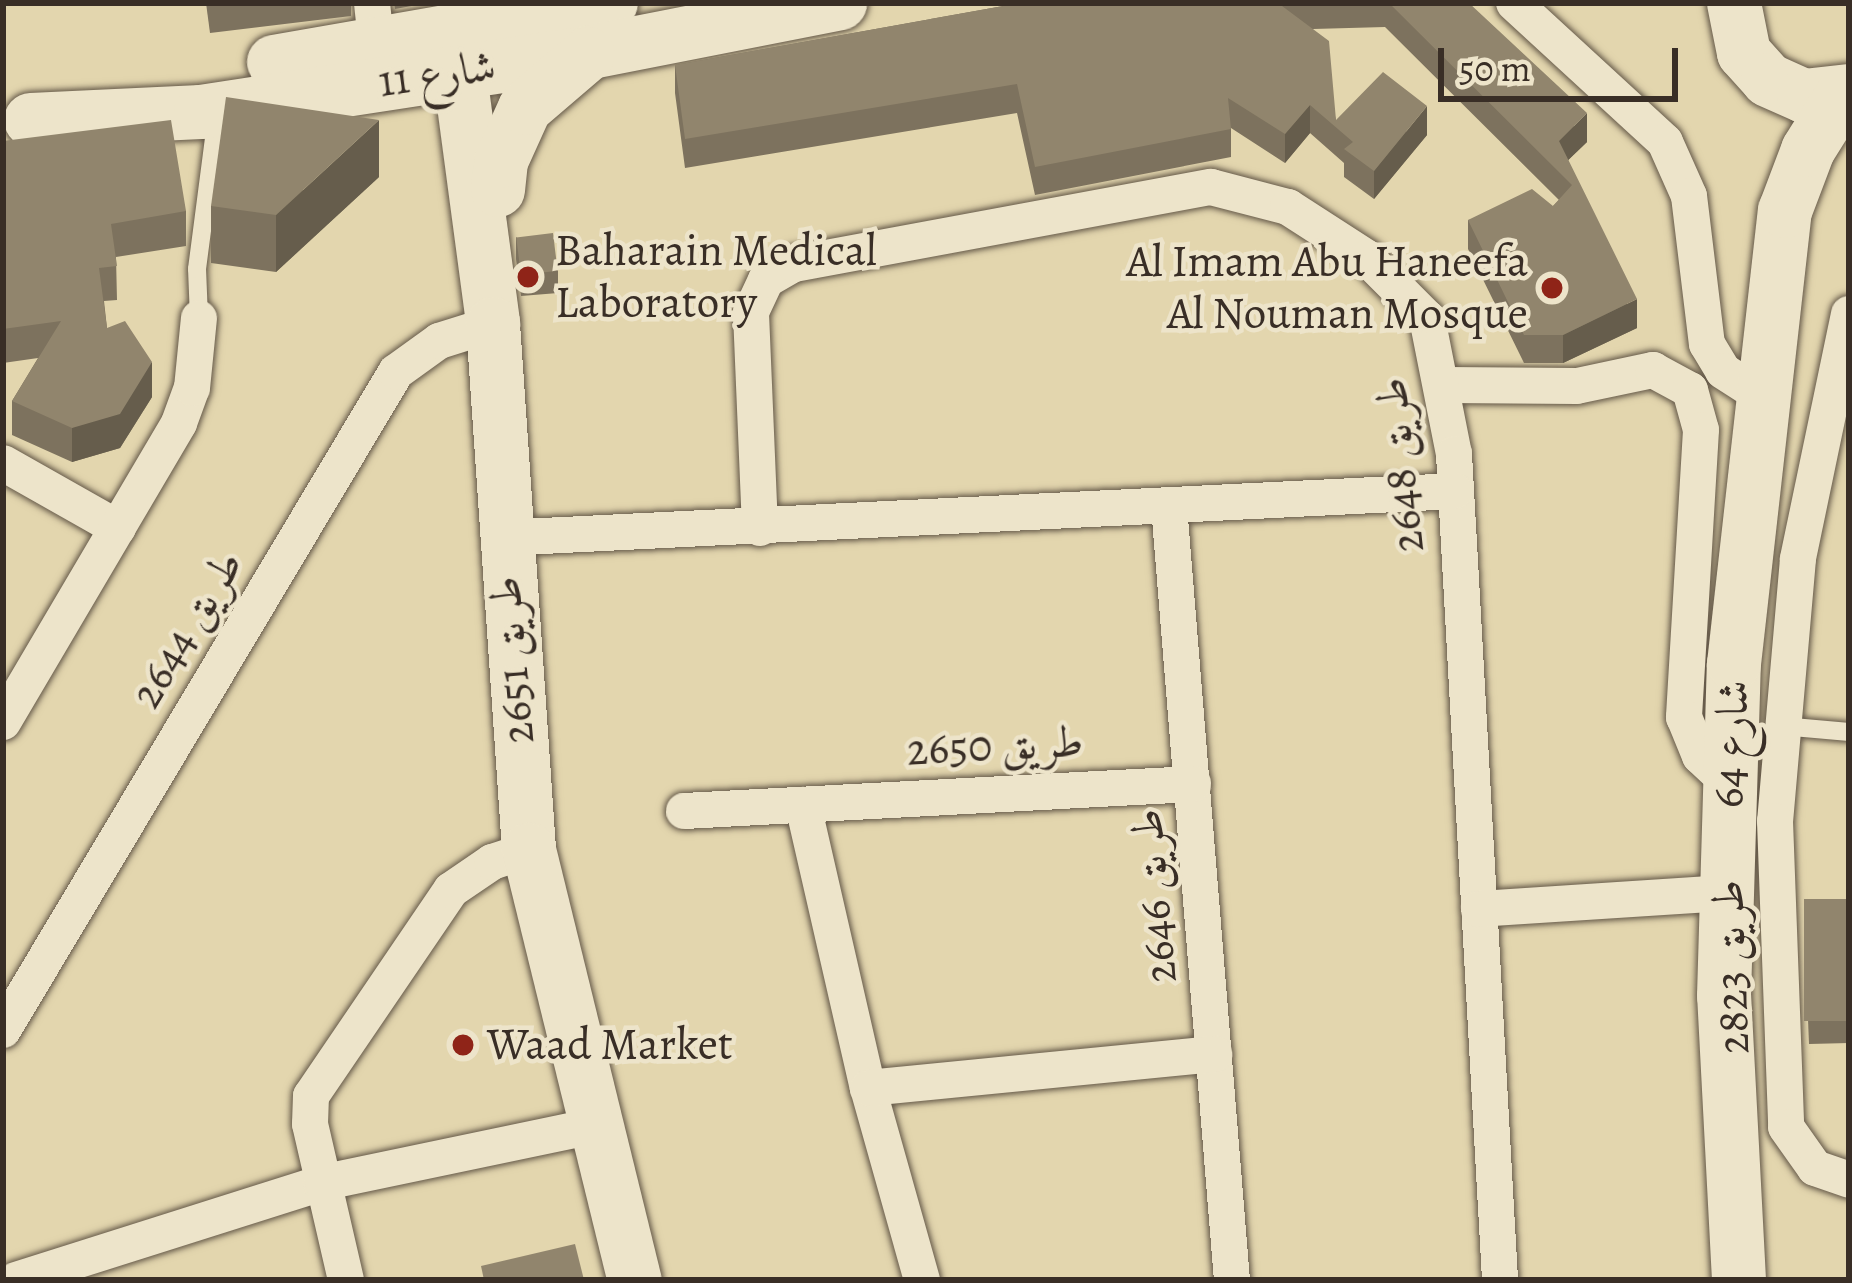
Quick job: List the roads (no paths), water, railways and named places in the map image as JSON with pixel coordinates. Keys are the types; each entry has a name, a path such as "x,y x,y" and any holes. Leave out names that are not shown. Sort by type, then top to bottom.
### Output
{"street":[{"name":"شارع 11","path":"17,122 106,122 218,108 332,88 472,49 601,27 840,3"},
{"path":"1514,3 1665,142 1689,196 1707,344 1724,371 1765,398"},
{"path":"1695,3 1741,36 1804,96 1847,92"},
{"name":"شارع 11","path":"17,122 374,22 472,49"},
{"path":"332,88 404,99 434,118 484,184 501,161 525,108 601,27"},
{"name":"شارع 64","path":"1741,36 1786,211"},
{"name":"طريق 2651","path":"472,49 493,324 502,538 529,850 635,1280"},
{"name":"شارع 64","path":"1739,1280 1726,892 1727,781 1786,211 1808,150 1847,92"},
{"name":"طريق 2648","path":"760,528 752,312 766,280 794,263 1211,187 1288,207 1367,258 1427,318 1446,385 1501,1280"},
{"name":"طريق 2823","path":"1849,314 1798,559 1775,821 1786,1127 1816,1168 1849,1180"},
{"path":"3,722 179,423 192,388 199,318"},
{"name":"طريق 2644","path":"3,1030 396,372 439,341 493,324"},
{"path":"1446,385 1577,386 1653,370 1690,390 1701,430 1684,717 1700,756 1727,781"},
{"path":"3,463 118,528"},
{"path":"502,538 1454,491"},
{"name":"طريق 2646","path":"1168,506 1232,1280"},
{"name":"طريق 2650","path":"684,811 1193,784"},
{"path":"803,805 868,1088 922,1280"},
{"path":"346,1280 321,1183 311,1096 451,890 492,862 529,850"},
{"path":"1479,909 1726,892"},
{"path":"868,1088 1214,1054"},
{"path":"16,1280 321,1183 598,1125"}],"lane":[{"path":"199,318 197,269 218,108"},
{"path":"1782,726 1849,732"}],"place":[{"name":"Baharain Medical Laboratory","path":"528,277"},
{"name":"Al Imam Abu Haneefa Al Nouman Mosque","path":"1552,288"},
{"name":"Waad Market","path":"463,1045"}]}
